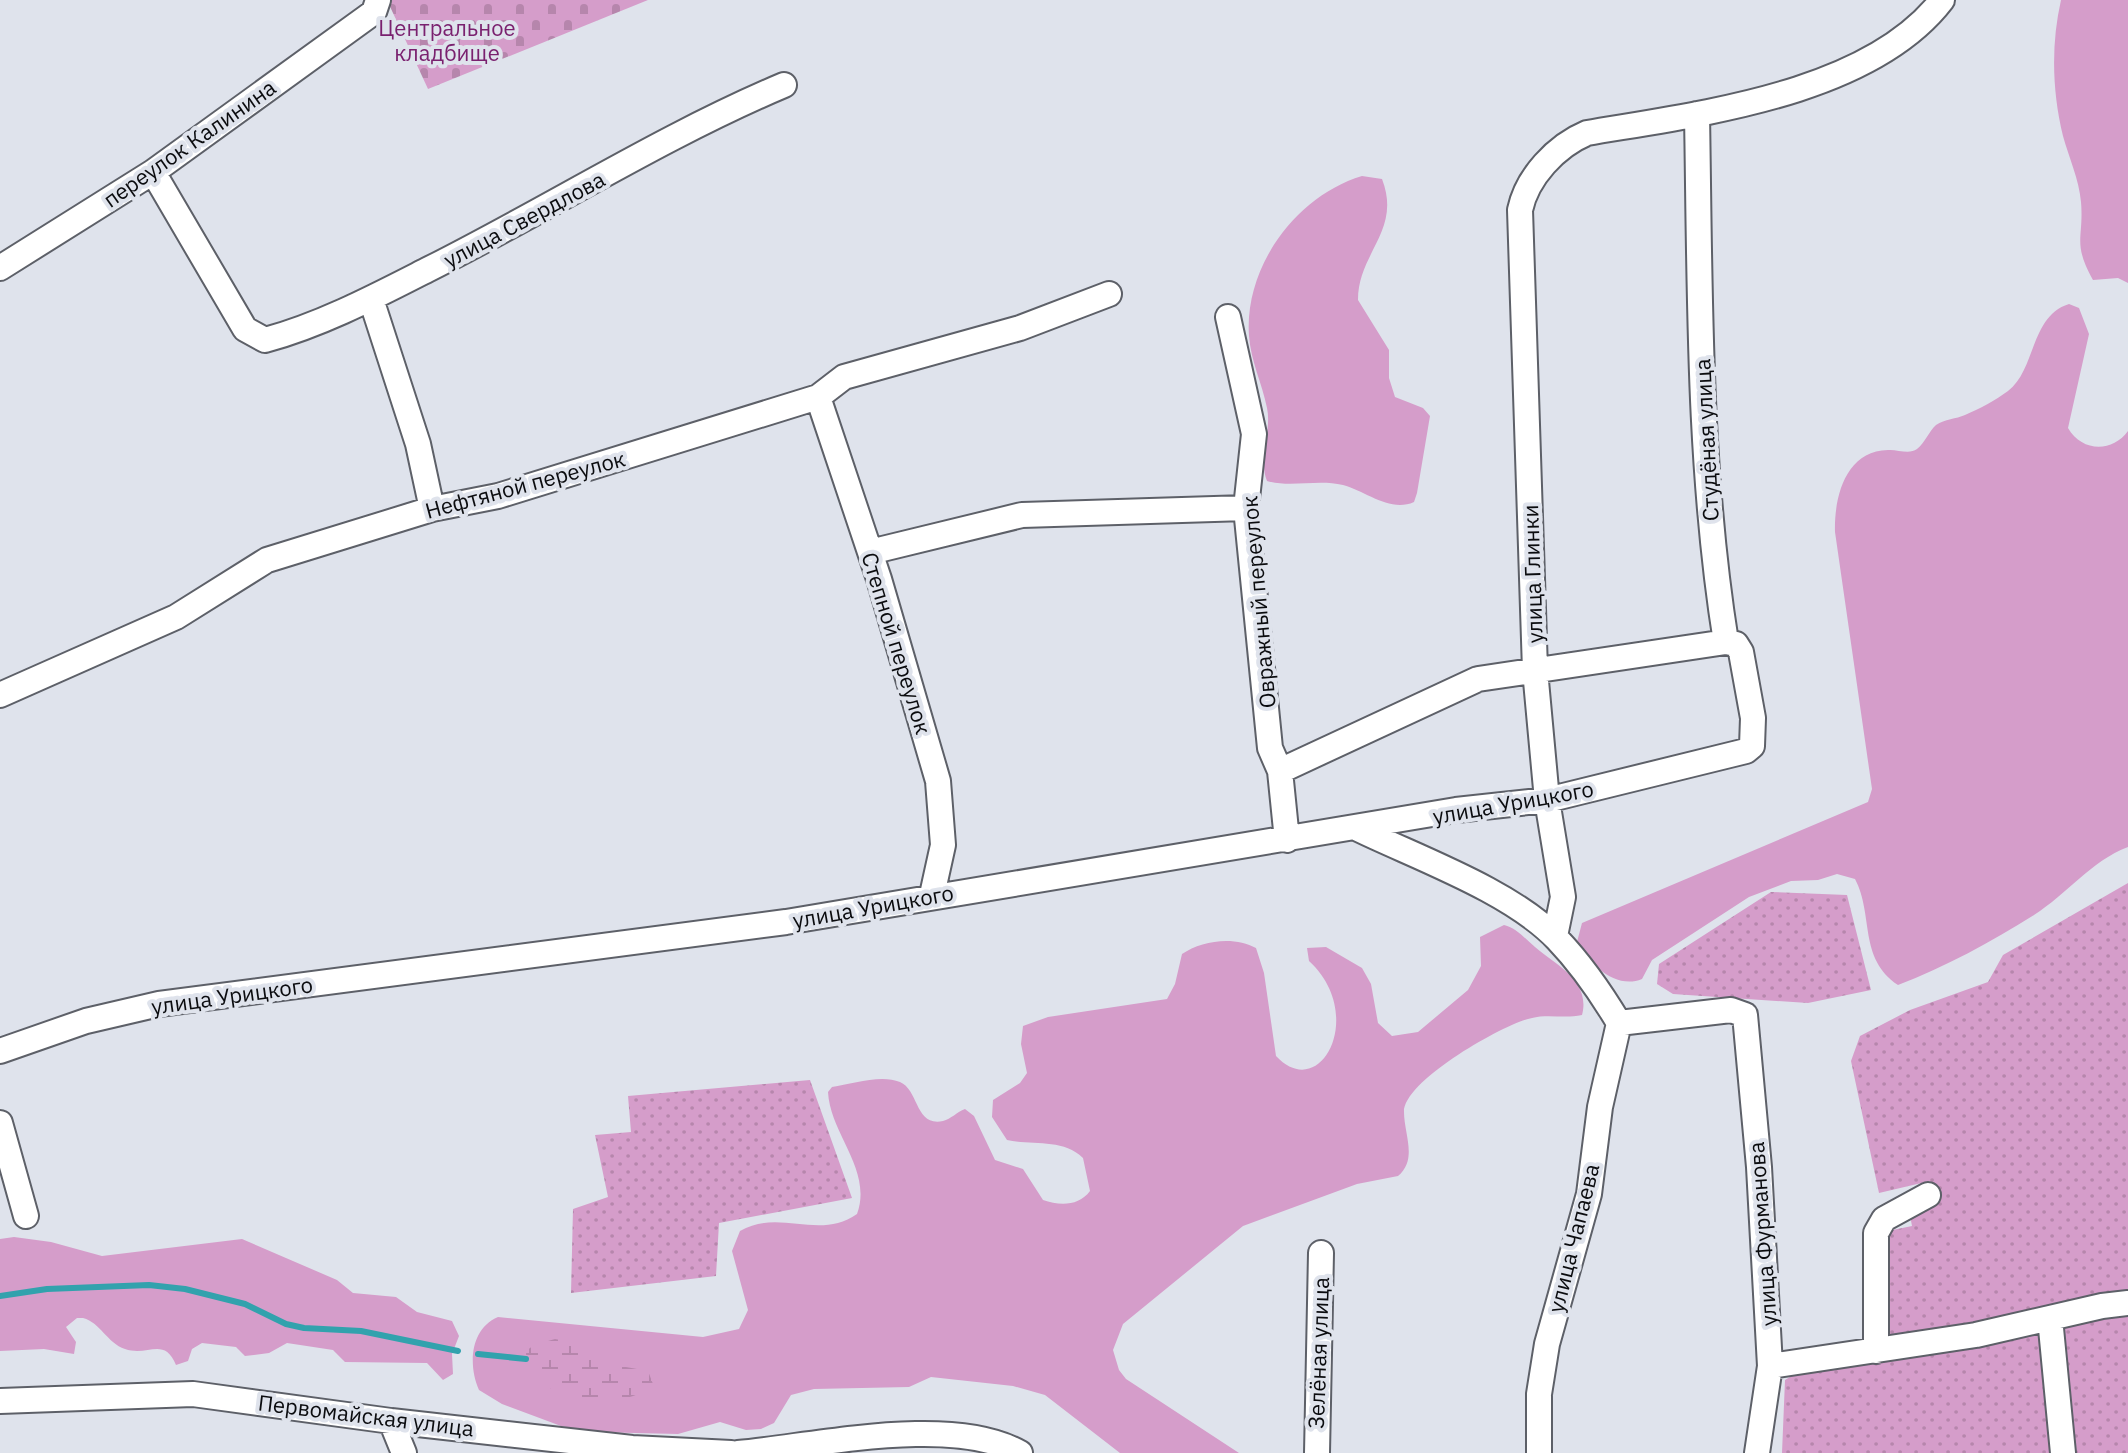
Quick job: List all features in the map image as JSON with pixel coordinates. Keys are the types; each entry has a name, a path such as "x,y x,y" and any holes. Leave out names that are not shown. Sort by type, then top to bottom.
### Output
{"street":[{"path":"1697,114 1815,83 1868,59 1907,33 1942,0"},
{"name":"переулок Калинина","path":"0,268 153,172 376,6"},
{"name":"улица Свердлова","path":"153,172 245,329 258,339 273,338 371,299 528,220 716,114 784,85"},
{"name":"улица Глинки","path":"1555,936 1563,897 1547,800 1535,670 1520,210 1529,183 1572,139 1587,133 1697,114"},
{"name":"Студёная улица","path":"1697,114 1701,346 1711,551 1726,642 1736,644 1741,652 1755,736 1752,746 1746,751"},
{"name":"Нефтяной переулок","path":"0,695 176,617 267,560 432,509 498,496 818,397 844,377 1020,328 1109,294"},
{"path":"371,299 418,444 432,509"},
{"name":"Овражный переулок","path":"1228,317 1254,434 1246,508 1270,748 1280,771 1287,840"},
{"name":"Степной переулок","path":"818,397 870,552 938,781 943,845 932,895"},
{"path":"870,552 1022,515 1246,508"},
{"path":"1280,771 1478,679 1726,642"},
{"name":"улица Урицкого","path":"0,1051 86,1021 159,1004 786,922 932,895 1358,829 1456,810 1547,800 1746,751"},
{"path":"1358,829 1495,894 1555,936 1590,976 1619,1023"},
{"name":"улица Фурманова","path":"1619,1023 1731,1010 1745,1015 1759,1167 1770,1366 1757,1453"},
{"name":"улица Чапаева","path":"1539,1453 1539,1394 1547,1344 1589,1194 1600,1107 1619,1023"},
{"path":"0,1123 26,1216"},
{"path":"1876,1351 1876,1233 1884,1219 1928,1195"},
{"name":"Зелёная улица","path":"1317,1453 1321,1253"},
{"path":"1770,1366 1976,1335 2128,1303"},
{"path":"2050,1318 2063,1453"},
{"name":"Первомайская улица","path":"0,1401 193,1394 391,1421 632,1448 731,1453"},
{"path":"391,1421 404,1453"},
{"path":"738,1453 930,1433 1003,1443 1020,1453"}],"green space":[{"name":"Центральное кладбище","path":"387,0 648,0 428,89"},
{"path":"2061,0 2128,0 2128,283 2118,278 2093,280 2083,257 2080,193 2063,136 2055,85 2054,51"},
{"path":"1362,176 1382,179 1387,213 1360,283 1358,300 1389,350 1389,378 1395,397 1423,408 1430,416 1417,493 1414,502 1405,505 1387,503 1343,485 1267,481 1265,472 1268,417 1249,336 1255,285 1265,260 1296,217 1338,186"},
{"path":"2069,304 2079,308 2089,334 2068,428 2081,442 2097,447 2114,443 2128,431 2128,847 2102,861 2046,907 2018,925 1950,962 1898,985 1877,962 1855,879 1837,874 1818,880 1791,881 1749,897 1652,960 1642,979 1623,981 1604,973 1577,942 1582,923 1868,802 1872,789 1835,532 1840,491 1852,467 1861,458 1888,450 1914,451 1936,425 1970,413 2008,391 2024,370 2047,320 2056,310"},
{"path":"2128,883 2128,1453 1782,1453 1785,1380 1808,1366 1882,1361 1878,1233 1912,1226 1909,1210 1936,1204 1930,1181 1879,1193 1851,1061 1860,1036 1910,1010 1988,982 2003,955"},
{"path":"1771,892 1847,895 1871,990 1808,1003 1673,994 1657,984 1659,964"},
{"path":"1504,925 1517,931 1577,983 1583,1003 1582,1015 1528,1019 1455,1057 1408,1099 1404,1112 1409,1154 1398,1176 1357,1184 1243,1226 1123,1324 1113,1350 1119,1370 1126,1379 1239,1453 1120,1453 1045,1395 1013,1386 931,1377 909,1387 814,1389 791,1395 774,1423 761,1429 746,1430 720,1422 678,1434 593,1432 561,1426 502,1404 479,1390 473,1370 474,1349 482,1330 498,1317 703,1337 739,1329 748,1310 732,1251 740,1231 769,1222 828,1225 843,1222 857,1214 860,1182 830,1107 828,1092 832,1087 875,1079 900,1082 911,1092 927,1119 934,1121 946,1120 965,1109 974,1116 995,1160 1023,1169 1043,1200 1062,1204 1075,1202 1090,1191 1083,1158 1057,1145 1007,1140 992,1117 993,1100 1020,1083 1027,1073 1021,1044 1023,1026 1048,1017 1167,999 1175,984 1182,954 1199,945 1219,941 1238,942 1256,948 1264,973 1276,1056 1293,1068 1308,1069 1322,1061 1331,1046 1336,1027 1335,1005 1326,982 1309,961 1307,948 1326,947 1362,968 1371,984 1378,1023 1392,1036 1418,1032 1468,990 1481,966 1480,937"},
{"path":"810,1080 852,1198 719,1223 716,1276 571,1293 573,1209 608,1197 595,1135 631,1132 628,1096"},
{"path":"14,1237 51,1242 102,1256 242,1239 337,1280 353,1293 396,1297 417,1312 452,1321 459,1336 452,1354 453,1374 443,1380 427,1363 345,1362 333,1350 287,1343 269,1353 245,1356 236,1347 202,1343 192,1349 188,1361 176,1365 171,1356 161,1349 133,1351 119,1346 95,1324 83,1318 77,1318 66,1327 76,1342 74,1354 44,1349 0,1351 0,1239"},
{"path":"555,1339 570,1342 604,1363 648,1371 653,1384 640,1394 621,1399 578,1398 558,1392 541,1382 529,1368 526,1351 534,1345"}],"waterway":[{"path":"0,1296 47,1289 149,1285 185,1289 245,1304 286,1324 361,1331 458,1351"},
{"path":"478,1354 526,1359"}]}
